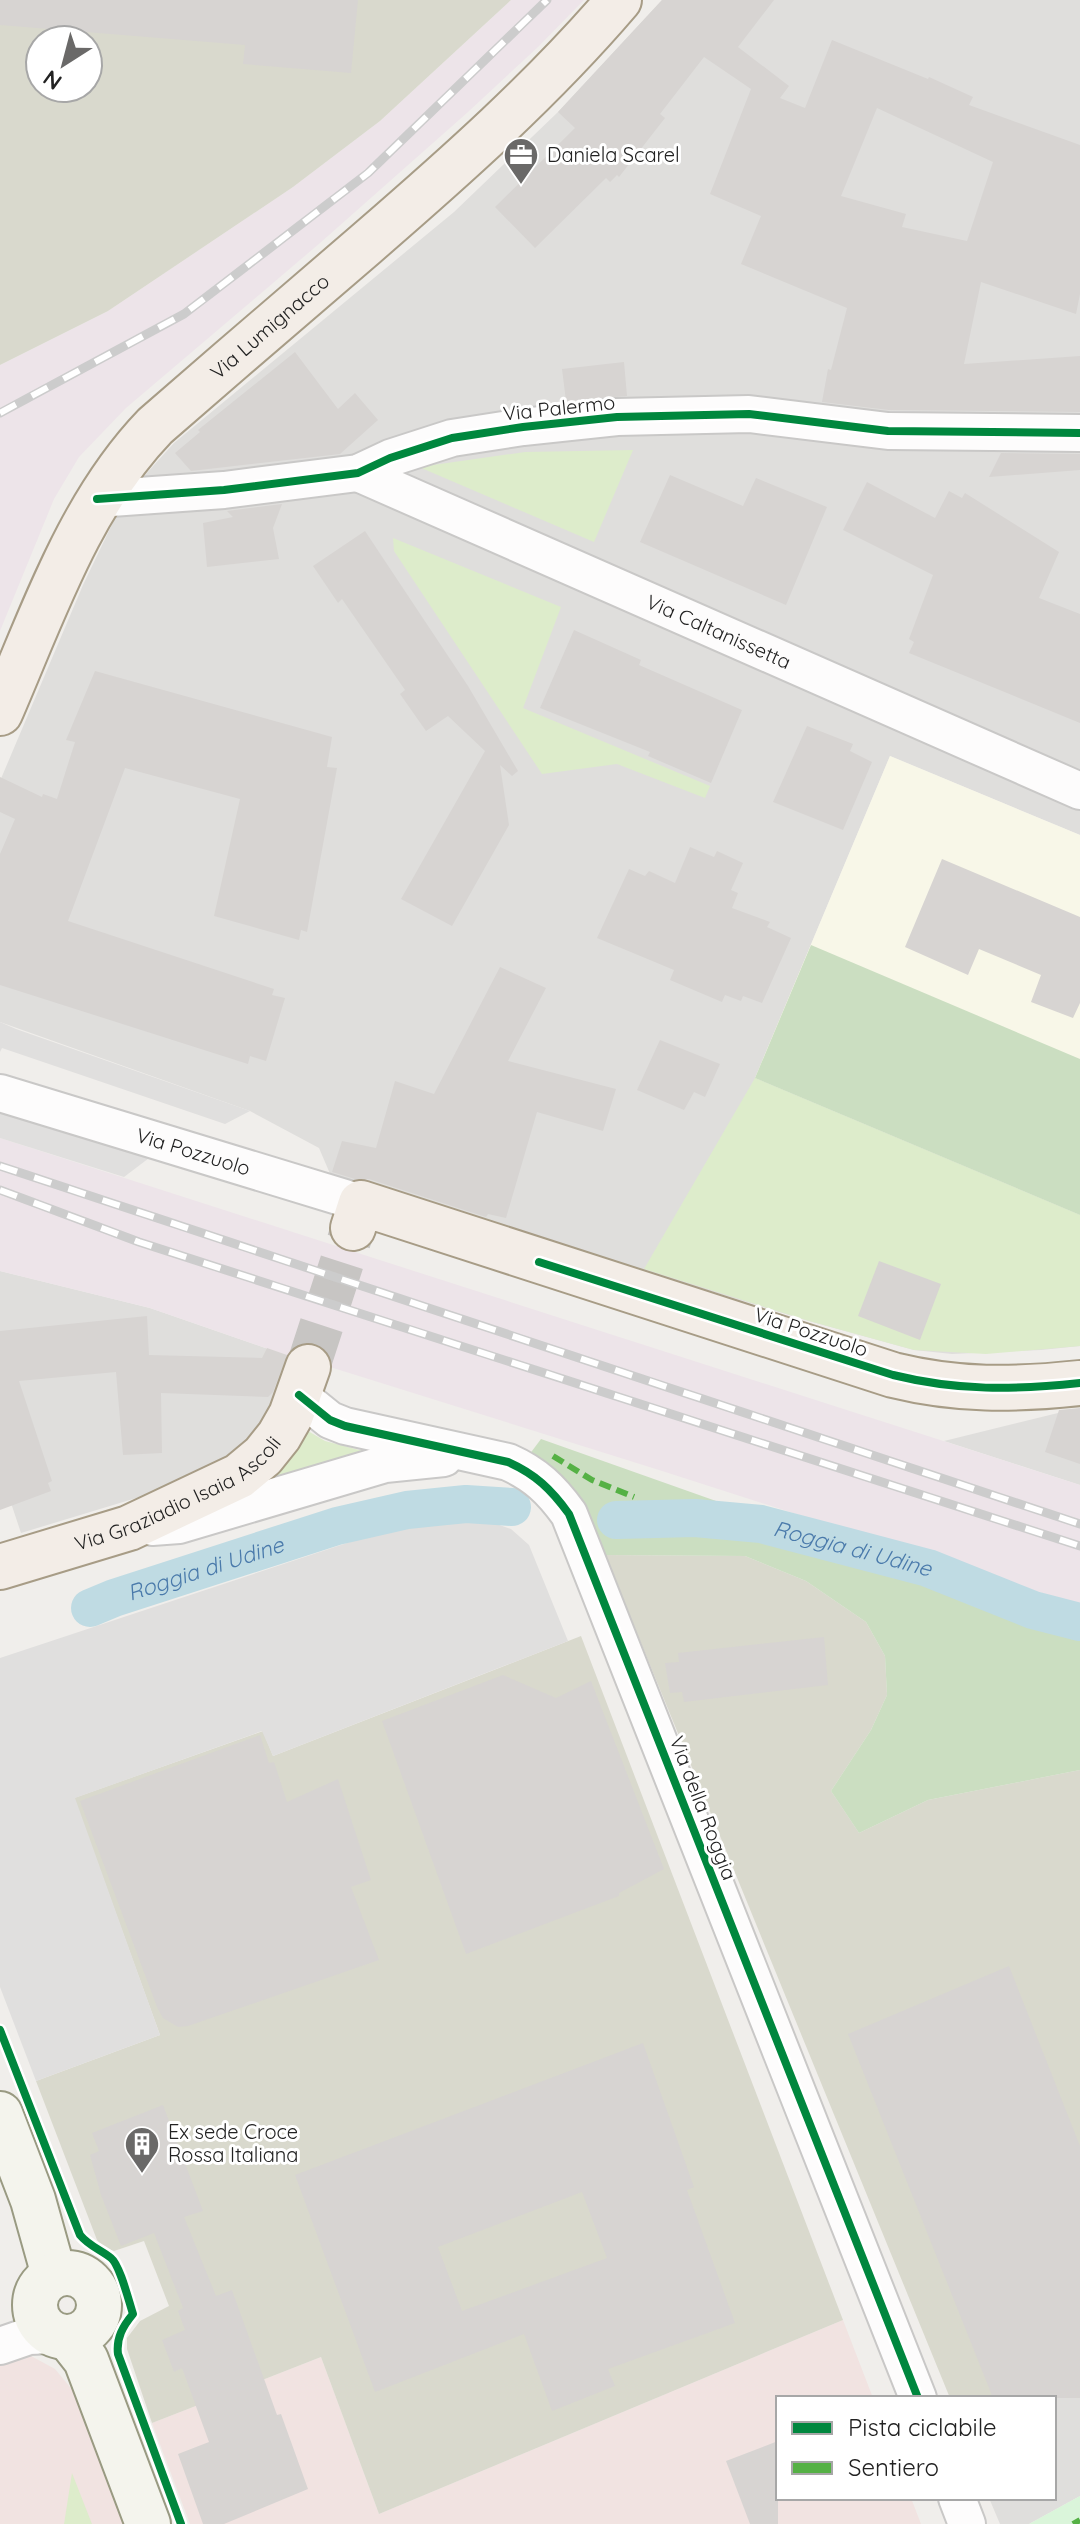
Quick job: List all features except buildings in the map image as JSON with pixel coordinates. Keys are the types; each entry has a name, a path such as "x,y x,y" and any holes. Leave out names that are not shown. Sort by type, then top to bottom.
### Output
{"main road":[{"name":"Via Lumignacco","path":"0,713 58,579 97,499 129,453 155,426 534,92 619,0"},
{"name":"Via Pozzuolo","path":"357,1216 893,1375 959,1388 997,1389 1080,1383"},
{"name":"Via Graziadio Isaia Ascoli","path":"0,1567 129,1528 239,1476 263,1456 279,1436 304,1381"}],"street":[{"name":"Via Palermo","path":"97,499 224,490 358,473 390,458 452,438 617,417 749,414 888,431 1080,433"},
{"name":"Via Caltanissetta","path":"358,473 1080,791"},
{"name":"Via Pozzuolo","path":"0,1093 357,1216"},
{"name":"Via della Roggia","path":"304,1381 330,1420 508,1462 540,1479 561,1503 577,1529 917,2396"},
{"name":"Via della Roggia","path":"129,1528 179,1525 385,1464 425,1458 485,1457"},
{"path":"0,2114 33,2200 54,2275 74,2273 83,2277 97,2292 100,2302 95,2322 78,2335 29,2336 0,2346"},
{"path":"62,2336 86,2360 148,2524"},
{"path":"958,2500 967,2524"}],"shaded area":[{"path":"0,0 511,0 380,121 293,187 108,311 0,365"},
{"path":"511,0 584,0 468,112 126,408 79,457 54,499 0,631 0,365 108,311 293,187 380,121"},
{"path":"662,0 1080,0 1080,835 890,756 755,1078 1080,1215 1080,1346 952,1354 914,1350 809,1321 331,1176 319,1148 250,1111 0,1022 0,781 83,585 117,514 145,475 174,443 454,212 558,112"},
{"path":"890,756 1080,835 1080,1215 755,1078"},
{"path":"0,1022 250,1111 225,1124 2,1048 0,1052"},
{"path":"0,1106 153,1155 124,1177 0,1138"},
{"path":"0,1138 1080,1485 1080,1605 659,1470 294,1358 150,1308 0,1271"},
{"path":"0,1271 150,1308 294,1358 257,1442 179,1485 21,1533 12,1506 0,1492"},
{"path":"1080,1412 1080,1485 944,1441 1058,1413"},
{"path":"482,1519 511,1529 529,1545 568,1641 273,1756 262,1731 75,1798 160,2035 36,2081 0,1987 0,1658 356,1540 411,1526"},
{"path":"605,1555 745,1556 806,1581 866,1622 885,1656 887,1695 871,1730 831,1791 859,1833 928,1800 1080,1770 1080,2368 1010,2396 949,2396"},
{"path":"581,1636 843,2320 379,2514 321,2357 152,2423 127,2349 127,2338 140,2321 169,2306 144,2241 114,2251 103,2247 97,2240 36,2081 160,2035 74,1798 263,1731 273,1756"},
{"path":"843,2320 872,2396 776,2396 776,2500 912,2500 921,2524 190,2524 152,2423 321,2357 379,2514"},
{"path":"20,2354 31,2356 55,2369 79,2398 126,2524 0,2524 0,2359"},
{"path":"1080,2368 1080,2496 1029,2524 1000,2524 990,2500 1056,2500 1056,2396"}],"green space":[{"path":"633,450 594,542 419,467 525,452"},
{"path":"393,538 561,607 523,708 710,786 705,798 617,764 542,774 394,551"},
{"path":"811,945 1080,1059 1080,1215 755,1078"},
{"path":"755,1078 1080,1215 1080,1346 986,1354 914,1350 644,1269"},
{"path":"308,1431 325,1441 363,1451 256,1484 298,1448"},
{"path":"541,1439 770,1520 819,1545 1080,1626 1080,1770 928,1800 859,1833 831,1791 871,1730 887,1695 885,1656 866,1622 806,1581 745,1556 605,1555 592,1524 529,1455"},
{"path":"72,2473 92,2524 64,2524"},
{"path":"1080,2496 1080,2524 1029,2524"}],"waterway":[{"name":"Roggia di Udine","path":"90,1608 337,1526 407,1510 466,1504 512,1507"},
{"name":"Roggia di Udine","path":"616,1520 695,1518 761,1524 928,1568 1033,1610 1080,1622"}],"tunnel":[{"path":"308,1367 353,1228"}],"railway":[{"path":"0,413 184,314 368,173 547,0"},
{"path":"0,1166 1080,1524"},
{"path":"0,1190 139,1242 1080,1546"}],"marked path":[{"path":"553,1456 592,1480 634,1497"},
{"path":"1073,2524 1080,2520"}],"cycle path":[{"path":"97,499 224,490 358,473 390,458 452,438 617,417 749,414 888,431 1080,433"},
{"path":"539,1262 893,1375 940,1384 986,1388 1080,1383"},
{"path":"299,1395 330,1420 345,1426 508,1462 542,1483 569,1514 917,2396"},
{"path":"0,2030 80,2235 111,2258 121,2276 133,2314 121,2332 118,2354 181,2524"}],"place":[{"name":"Daniela Scarel","path":"521,186"},
{"name":"Ex sede Croce Rossa Italiana","path":"142,2175"}]}
